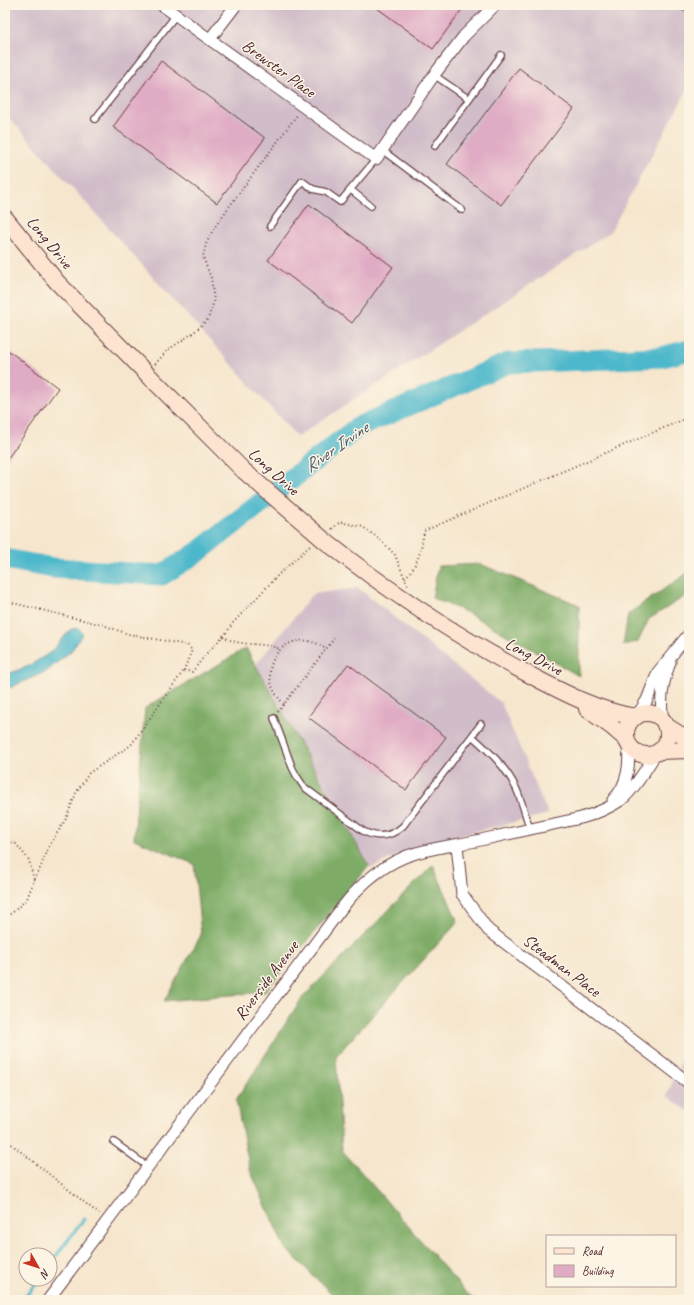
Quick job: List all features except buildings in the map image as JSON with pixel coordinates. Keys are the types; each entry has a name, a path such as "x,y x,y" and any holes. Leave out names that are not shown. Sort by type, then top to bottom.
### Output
{"main road":[{"name":"Long Drive","path":"5,218 57,282 152,379 244,471 326,541 363,571 427,615 508,664 566,695 612,727 627,741"},
{"name":"Long Drive","path":"566,695 611,712 637,716"},
{"path":"689,738 679,734 665,724 660,718 649,714 637,716 631,721 626,734 627,741 631,748 643,755 650,755 658,752 689,750"},
{"path":"658,752 666,742 667,730 665,724"}],"street":[{"name":"Brewster Place","path":"162,5 303,106 379,154"},
{"path":"210,39 236,5"},
{"path":"379,154 434,74 464,36 495,5"},
{"path":"637,716 647,700 658,672 689,634"},
{"path":"665,724 661,706 661,695 665,675 674,652"},
{"name":"Riverside Avenue","path":"600,811 615,797 624,783 630,761 627,741"},
{"name":"Riverside Avenue","path":"48,1300 352,895 373,876 402,859 424,851 581,818 600,811 621,800 628,793 658,752"},
{"name":"Steadman Place","path":"457,845 462,894 488,930 689,1083"}],"lane":[{"path":"677,5 689,9"},
{"path":"95,119 176,15"},
{"path":"435,146 501,55"},
{"path":"434,74 469,99"},
{"path":"270,226 302,182 313,189 326,192 340,202 379,154 462,210"},
{"path":"350,190 371,206"},
{"path":"274,718 292,767 304,787 363,831 374,836 390,835 397,832 403,826 481,724"},
{"path":"472,736 488,750 510,776 520,799 530,829"},
{"path":"114,1142 148,1167"}],"path":[{"path":"152,368 168,350 193,333 208,319 214,301 211,278 203,257 206,244 226,211 303,106"},
{"path":"405,578 413,568 421,552 424,531 689,418"},
{"path":"340,522 363,527 382,541 395,556 410,590 406,587"},
{"path":"184,670 192,672 233,623 302,553"},
{"path":"5,601 103,625 128,634 187,645 192,650 184,670 131,745 89,774 76,793 66,819 48,846 27,899 5,917"},
{"path":"222,636 235,642 270,646 280,649"},
{"path":"274,718 336,636"},
{"path":"284,704 276,696 269,678 270,666 280,649 290,644 304,641 316,643 326,649"},
{"path":"5,838 16,844 29,860 34,880"},
{"path":"5,1139 108,1221"}],"shaded area":[{"path":"5,5 689,5 689,87 610,232 297,437 5,113"},
{"path":"358,588 501,703 548,814 418,845 371,868 294,797 232,694 313,594"},
{"path":"683,1055 689,1060 689,1112 667,1096"}],"green space":[{"path":"480,564 579,605 579,676 466,612 432,598 438,566"},
{"path":"689,572 689,594 649,619 638,642 623,645 628,614"},
{"path":"246,648 369,866 265,992 164,1001 201,935 194,864 134,839 145,708"},
{"path":"433,865 458,922 336,1056 342,1150 468,1295 475,1300 338,1300 284,1247 250,1170 236,1100 302,998"}],"water":[{"path":"78,628 83,633 72,650 47,671 5,690 5,675 29,666 51,652 71,629"}],"waterway":[{"name":"River Irvine","path":"5,559 53,568 162,575 198,552 358,427 508,363 662,357 689,350"},
{"path":"58,1253 84,1219"},
{"path":"23,1300 33,1287"}]}
